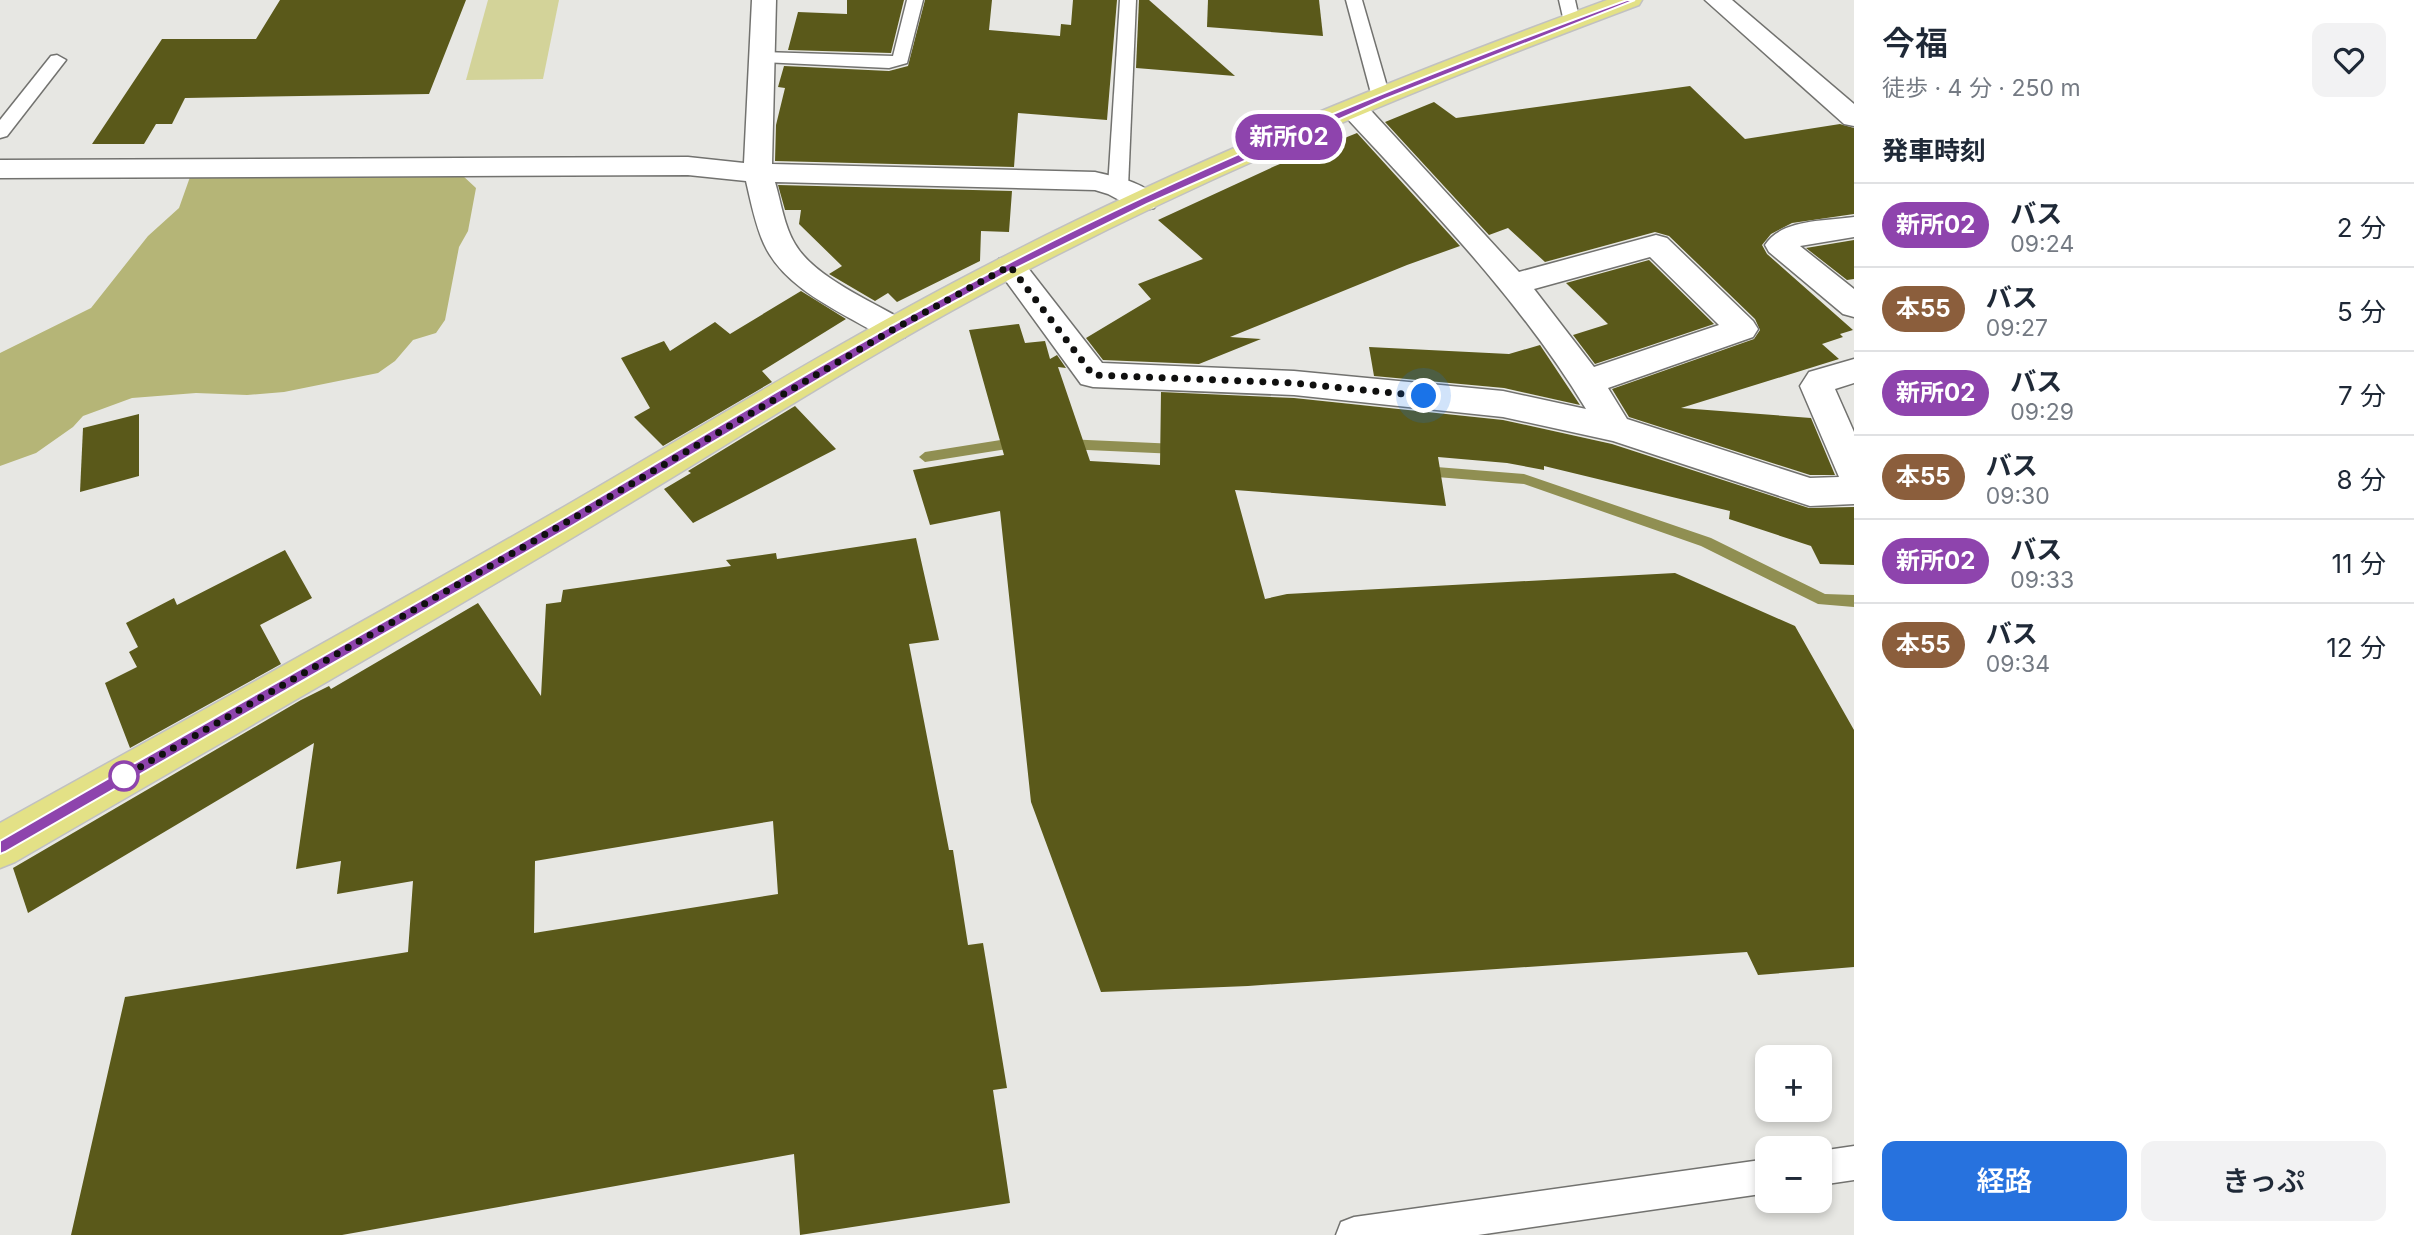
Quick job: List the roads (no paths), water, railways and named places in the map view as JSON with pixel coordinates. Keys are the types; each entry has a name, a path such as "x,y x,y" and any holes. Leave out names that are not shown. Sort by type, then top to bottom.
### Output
{"main road":[{"path":"0,846 565,523 894,329 1010,266 1131,194 1368,103 1569,11 1630,0"}],"street":[{"path":"764,0 758,173 781,246 797,267 817,283 894,329"},
{"path":"1717,0 1854,118"},
{"path":"1368,103 1514,284 1588,382 1615,428"},
{"path":"0,169 688,166 758,173 1095,181 1131,194"},
{"path":"1853,306 1780,245 1793,236 1854,227"},
{"path":"1514,284 1656,245 1742,329 1588,382"},
{"path":"1010,266 1093,375 1294,383 1503,404 1615,428 1810,492 1854,490"},
{"path":"1854,371 1821,381 1817,386 1854,471"}],"lane":[{"path":"762,57 889,63 901,59 915,0"},
{"path":"1128,0 1131,194"},
{"path":"1354,0 1368,103"},
{"path":"0,132 57,60"},
{"path":"1832,1166 1854,1163"},
{"path":"1354,1235 1755,1178"}],"waterway":[{"path":"925,457 1020,442"},
{"path":"1065,444 1177,449"},
{"path":"1424,471 1524,479 1706,542 1823,600 1854,601"}]}
